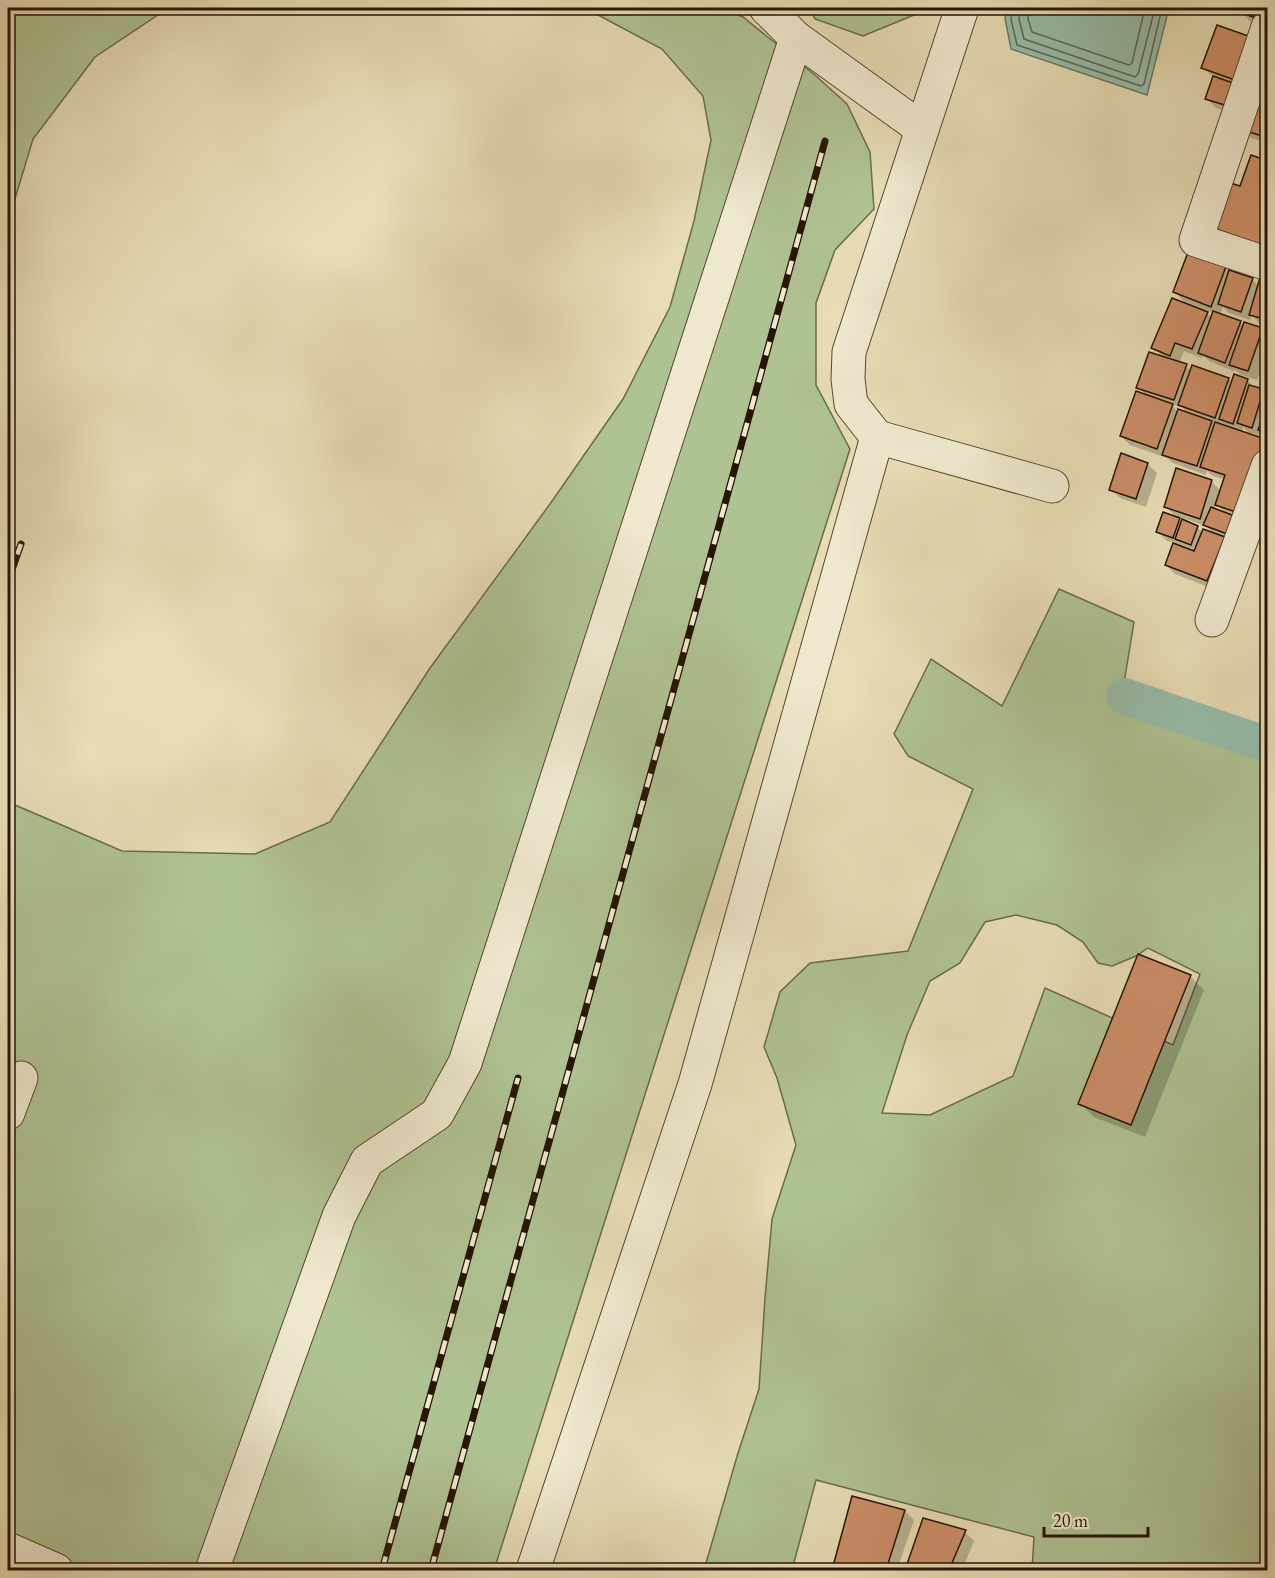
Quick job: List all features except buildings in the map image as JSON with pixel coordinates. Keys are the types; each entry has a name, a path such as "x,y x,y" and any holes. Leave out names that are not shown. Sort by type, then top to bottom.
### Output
{"street":[{"path":"766,8 796,38 922,129"},
{"path":"962,8 849,352 848,379 851,404 877,437 1052,486"},
{"path":"1268,27 1196,240 1268,264"},
{"path":"212,1570 339,1216 367,1161 437,1114 465,1063 796,38"},
{"path":"533,1570 694,1084 877,437"},
{"path":"1212,620 1268,466"},
{"path":"8,1113 21,1078"},
{"path":"8,1524 13,1552 57,1570"}],"shaded area":[{"path":"8,8 179,8 158,15 95,57 33,139 8,222"},
{"path":"585,8 721,8 743,17 847,104 870,152 874,209 835,250 816,303 816,385 850,449 494,1570 8,1570 8,802 122,851 255,854 330,822 430,668 550,504 623,399 670,307 694,221 711,140 703,96 662,49"},
{"path":"809,8 931,8 863,36 815,19"},
{"path":"1059,589 1134,622 1120,707 1267,755 1267,1570 1032,1570 1034,1537 816,1480 792,1570 704,1570 759,1389 772,1219 796,1145 777,1078 764,1047 780,992 810,963 908,951 973,789 908,756 894,734 931,659 1002,706","holes":["1016,915 1057,925 1083,942 1098,963 1112,966 1148,948 1200,974 1173,1045 1045,988 1013,1076 930,1115 882,1113 907,1035 930,981 960,963 985,922"]}],"water":[{"path":"1007,8 1169,8 1147,95 1011,49 1005,18"}],"waterway":[{"path":"1124,696 1268,745"}],"railway":[{"path":"431,1570 825,141"},
{"path":"8,581 21,544"},
{"path":"382,1570 518,1078"}]}
